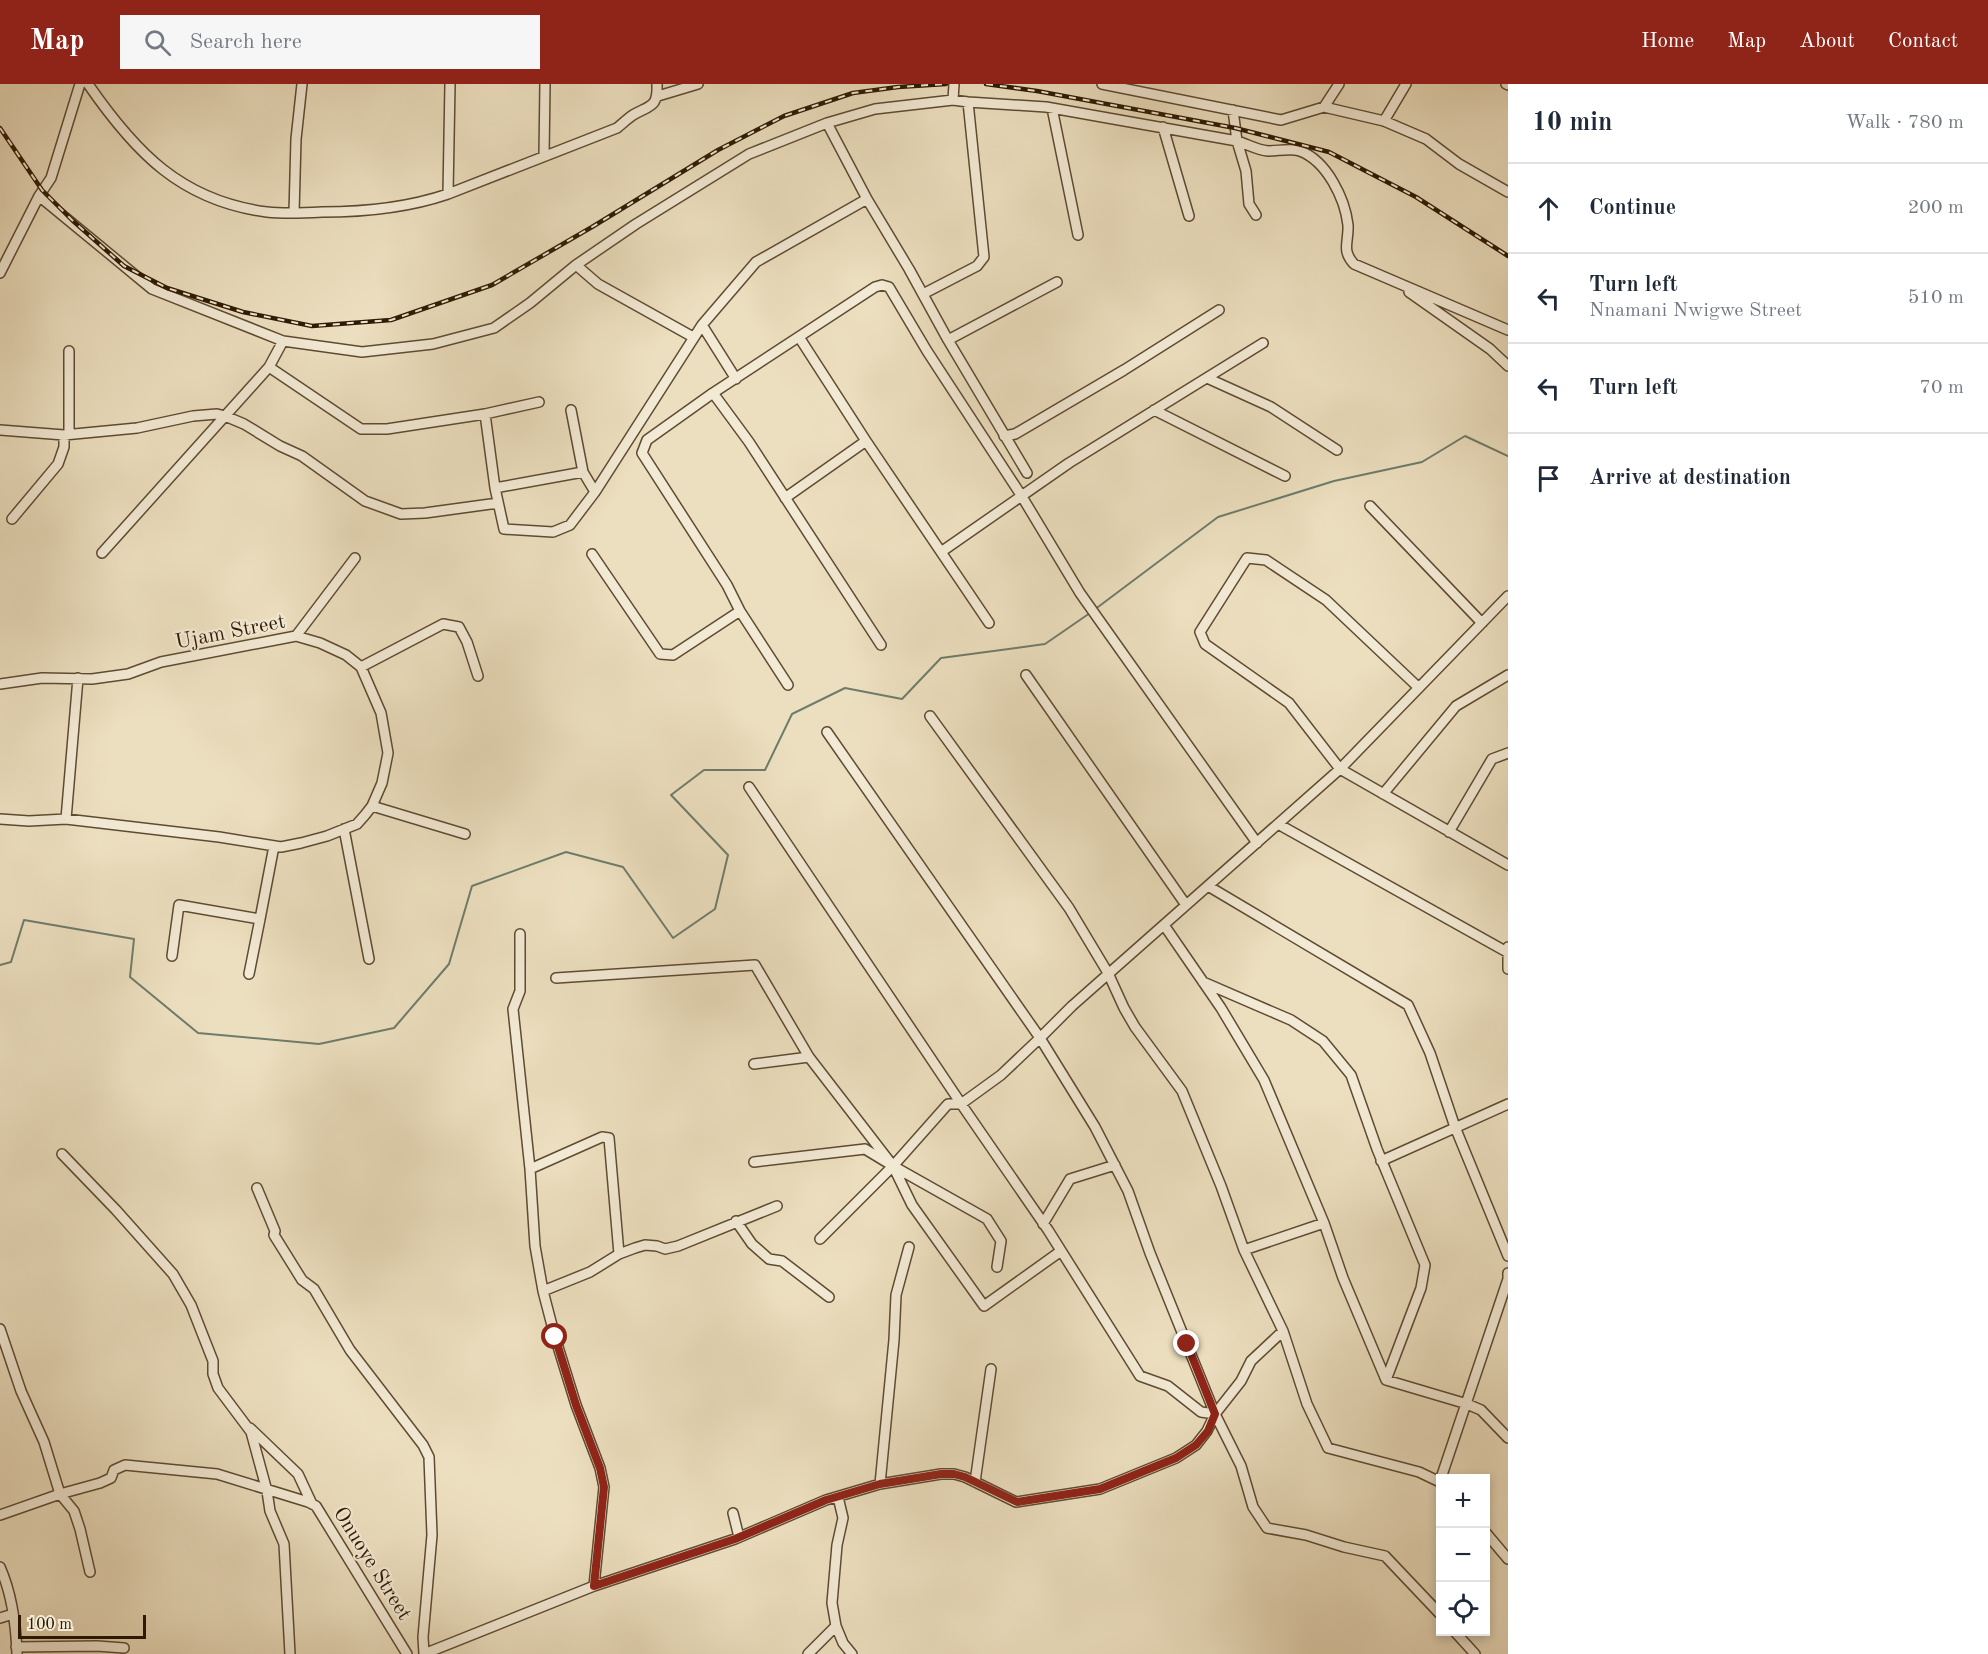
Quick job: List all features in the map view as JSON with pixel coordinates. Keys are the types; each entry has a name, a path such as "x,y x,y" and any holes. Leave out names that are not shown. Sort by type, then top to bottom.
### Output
{"street":[{"path":"0,273 39,196 51,178 80,84"},
{"path":"88,84 132,141 161,169 177,180 205,196 223,202 266,212 294,213 337,212 401,206 424,202 448,194 617,128 631,116 652,106 658,96 657,84"},
{"path":"294,213 296,139 302,84"},
{"path":"448,194 450,84"},
{"path":"544,156 545,84"},
{"path":"658,96 698,84"},
{"path":"953,100 954,84"},
{"path":"1102,84 1281,120 1324,107 1384,121 1426,139 1458,164 1508,192"},
{"path":"1324,107 1339,84"},
{"path":"1384,121 1406,84"},
{"path":"39,196 152,290 283,341 362,351 433,344 494,328 530,303 576,265 636,224 749,154 827,123 874,109 953,100 1052,108 1237,141 1264,150 1300,151 1322,166 1346,213 1349,235 1346,248 1348,257 1354,264 1508,330"},
{"path":"923,294 977,266 984,257 968,102"},
{"path":"1052,108 1078,235"},
{"path":"1233,110 1237,141 1246,171 1249,204 1256,214"},
{"path":"827,123 867,199 1027,473"},
{"path":"1163,127 1189,216"},
{"path":"485,414 495,488 504,529 552,532 570,525 596,492 702,325 756,262 867,199"},
{"path":"576,265 598,284 693,338"},
{"path":"1395,281 1490,349 1508,366"},
{"path":"948,340 1057,282"},
{"path":"788,685 642,453 647,440 713,393 875,287 882,285 889,287 927,351 1021,495 1080,593 1257,843"},
{"path":"1004,436 1015,434 1125,370 1219,310"},
{"path":"702,325 736,379"},
{"path":"799,337 989,623"},
{"path":"102,553 269,367 283,341"},
{"path":"941,552 1001,512 1021,495 1263,343"},
{"path":"12,519 58,464 64,447 69,351"},
{"path":"269,367 361,429 387,429 485,414 539,402"},
{"path":"1207,378 1271,407 1336,450"},
{"path":"713,393 749,442 881,645"},
{"path":"571,410 583,472 596,492"},
{"path":"1154,410 1285,476"},
{"path":"0,430 66,434 137,428 193,416 216,414 244,424 280,446 302,456 365,501 401,514 425,513 498,502"},
{"path":"785,498 866,441"},
{"path":"495,488 583,472"},
{"path":"1370,506 1482,623"},
{"path":"592,554 660,654 673,655 740,611"},
{"path":"296,636 355,558"},
{"path":"1419,688 1326,600 1266,560 1247,558 1200,632 1205,644 1288,703 1340,770 1508,865"},
{"path":"820,1239 892,1166 948,1104 961,1104 1001,1075 1108,973 1340,770 1508,596"},
{"path":"0,819 29,821 66,819 219,837 281,847 301,843 357,824 372,806 382,783 388,753 381,713 361,667 443,624 459,627 467,642 478,676"},
{"name":"Ujam Street","path":"0,684 42,678 92,679 128,674 161,662 296,636 320,643 346,655 361,667"},
{"path":"1026,675 1186,905"},
{"path":"1383,794 1456,706 1508,675"},
{"path":"66,819 78,678"},
{"path":"930,716 1070,908 1108,973 1135,1027 1182,1090 1244,1250 1283,1330 1307,1404 1328,1448 1436,1478"},
{"path":"826,732 1040,1038 1095,1127 1128,1191 1215,1414 1240,1466 1254,1507 1268,1528 1385,1556 1436,1610"},
{"path":"1449,832 1492,759 1508,753"},
{"path":"748,787 1061,1251 1140,1376 1168,1386 1201,1412 1215,1414"},
{"path":"372,806 465,834"},
{"path":"1278,824 1508,949 1508,969"},
{"path":"344,829 369,959"},
{"path":"249,974 274,846"},
{"path":"1208,886 1408,1005 1430,1053 1455,1127 1508,1256"},
{"path":"172,956 179,904 260,919"},
{"path":"1164,925 1203,982 1264,1080 1386,1380"},
{"path":"520,934 520,991 513,1009 530,1170 535,1246 543,1291 555,1337 576,1405 600,1468 604,1487 594,1586"},
{"path":"556,978 755,965 810,1058 892,1166 912,1205 984,1306 1061,1251"},
{"path":"1203,982 1291,1020 1323,1041 1352,1075 1381,1161 1425,1266 1421,1288 1386,1380"},
{"path":"754,1064 810,1058"},
{"path":"1381,1161 1508,1104"},
{"path":"530,1170 602,1137 609,1138 619,1254"},
{"path":"754,1162 865,1149 987,1220 1001,1240 997,1267"},
{"path":"62,1154 173,1274 191,1305 213,1361 213,1374 218,1388 251,1432 270,1511 284,1544 290,1654"},
{"path":"1043,1224 1070,1179 1115,1165"},
{"path":"257,1188 275,1231 274,1235 294,1268 302,1280 314,1289 350,1350 423,1444 429,1457 432,1535 423,1637 424,1654 594,1586 681,1558 838,1497 880,1484 954,1474 1017,1502 1100,1489 1176,1458 1196,1445 1208,1431 1215,1414 1241,1381 1251,1361 1283,1330"},
{"path":"543,1291 590,1272 619,1254 645,1245 657,1245 665,1249 678,1246 777,1206"},
{"path":"736,1221 752,1244 768,1259 782,1261 828,1297"},
{"path":"1244,1250 1324,1223"},
{"path":"880,1484 894,1340 896,1295 909,1247"},
{"path":"1442,1474 1508,1279 1508,1273"},
{"path":"0,1329 21,1391 44,1442 60,1494 74,1511 90,1572"},
{"path":"975,1482 991,1369"},
{"path":"1386,1380 1481,1410 1508,1438"},
{"path":"240,1418 298,1474 312,1504"},
{"name":"Onuoye Street","path":"0,1515 100,1483 111,1478 114,1470 125,1465 217,1474 312,1504 316,1506 407,1654"},
{"path":"838,1497 843,1518 837,1545 832,1603 836,1626 843,1643 852,1654"},
{"path":"733,1513 739,1537"},
{"path":"1490,1539 1508,1559"},
{"path":"0,1567 5,1578 13,1614 16,1651 97,1646 124,1647"},
{"path":"0,1618 13,1614"},
{"path":"808,1654 836,1626"},
{"path":"1459,1636 1475,1654"}],"waterway":[{"path":"1094,610 1218,517 1334,481 1422,462 1465,436 1508,456"},
{"path":"0,965 11,962 24,920 134,939 130,977 198,1033 319,1044 394,1028 449,964 472,886 566,852 623,867 673,938 715,909 728,855 671,795 704,770 765,770 792,714 845,688 902,699 941,658 1045,644 1090,613"}],"railway":[{"path":"0,128 42,190 124,266 167,288 243,312 312,326 391,320 492,285 718,150 784,116 853,93 946,84"},
{"path":"986,84 1037,91 1235,128 1329,152 1416,197 1508,256"}],"route":[{"path":"555,1337 576,1405 600,1468 604,1487 594,1586 735,1539 826,1500 880,1484 954,1474 1017,1502 1100,1489 1176,1458 1196,1445 1208,1431 1215,1414 1187,1344"}]}
